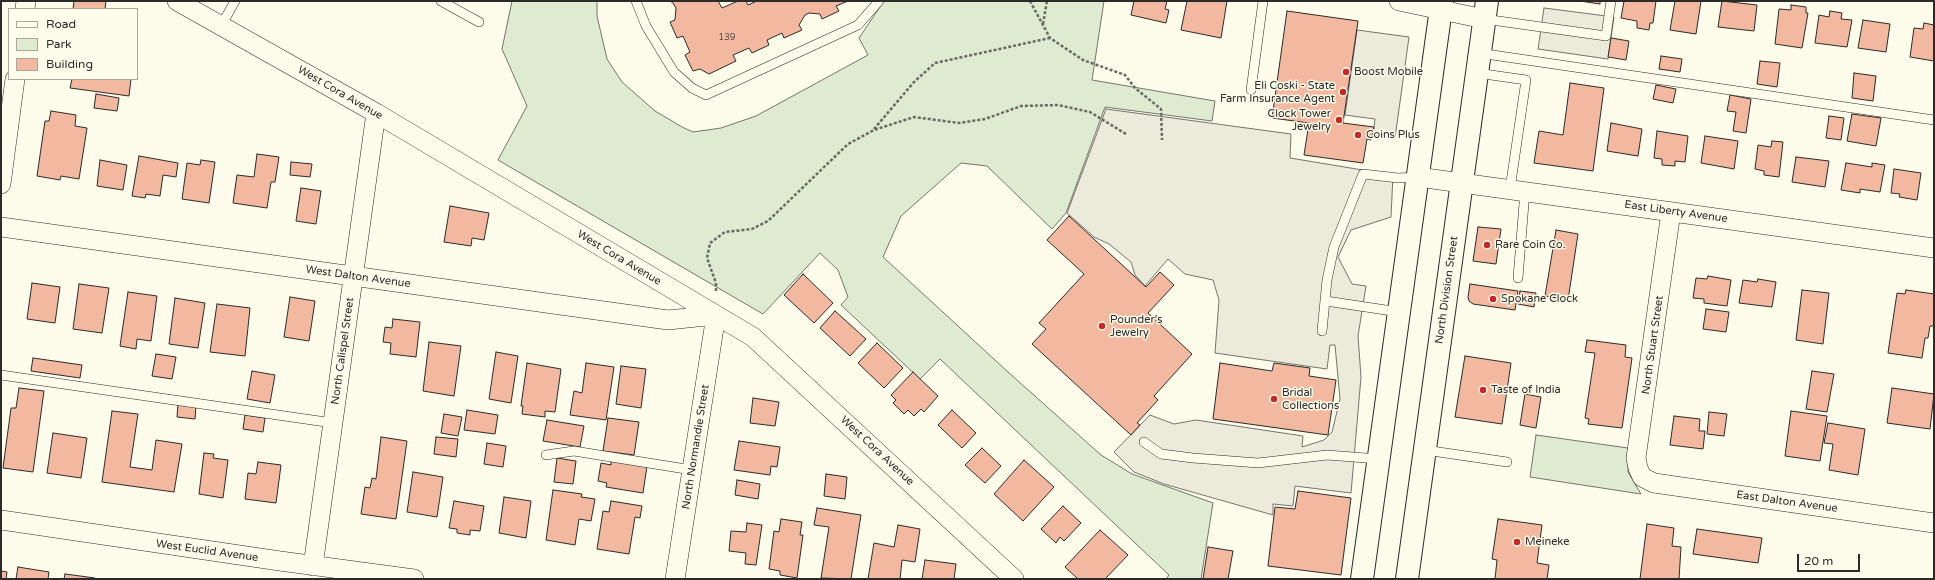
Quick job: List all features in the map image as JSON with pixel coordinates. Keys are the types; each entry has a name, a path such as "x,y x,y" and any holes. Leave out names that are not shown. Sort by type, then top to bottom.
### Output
{"main road":[{"path":"1362,579 1442,6"},
{"name":"North Division Street","path":"1407,579 1486,10"}],"street":[{"name":"West Cora Avenue","path":"177,1 376,113 753,337 1014,579"},
{"path":"1399,1 1486,10"},
{"path":"1,184 15,80"},
{"name":"North Calispel Street","path":"324,571 333,423 376,113"},
{"name":"East Liberty Avenue","path":"1418,177 1934,248"},
{"name":"North Stuart Street","path":"1642,477 1636,458 1671,212"},
{"name":"West Dalton Avenue","path":"1,227 668,320 716,315"},
{"name":"North Normandie Street","path":"675,579 716,315"},
{"name":"East Dalton Avenue","path":"1642,477 1654,483 1934,523"},
{"name":"West Euclid Avenue","path":"1,520 324,571 414,579"}],"lane":[{"path":"221,26 235,1"},
{"path":"441,1 479,22"},
{"path":"636,1 646,26 674,72 692,88 706,95 858,26 878,1"},
{"path":"1251,90 1263,1"},
{"path":"1486,10 1606,36 1611,1"},
{"path":"1478,63 1934,120"},
{"path":"1478,63 1526,80 1518,190 1518,278"},
{"path":"1322,331 1327,280 1334,247 1363,174 1398,178 1418,177"},
{"path":"1326,301 1399,312"},
{"path":"1,375 333,423"},
{"path":"1144,442 1162,454 1207,460 1258,463 1327,455 1379,459"},
{"path":"1425,450 1507,462"},
{"path":"546,455 574,451 692,470"}],"path":[{"path":"1030,1 1050,38 1083,60 1124,75 1135,88 1161,108 1162,140"},
{"path":"1043,24 1046,1"},
{"path":"874,130 914,82 935,63 1050,38"},
{"path":"716,291 716,283 707,258 710,243 725,232 752,229 768,221 848,144 874,130 914,117 959,123 985,119 1021,106 1058,106 1090,112 1126,134"}],"green space":[{"path":"512,1 597,1 597,16 607,59 622,82 655,111 693,132 721,128 756,116 868,55 859,38 884,1 1104,1 1092,80 1215,101 1212,121 1105,107 1066,213 1052,229 987,166 961,163 901,216 883,257 1101,455 1132,474 1213,503 1201,579 1166,579 1169,575 940,359 920,379 841,305 848,297 838,270 820,253 763,314 498,160 527,106 502,49"},
{"path":"1536,435 1628,448 1628,472 1641,494 1530,477"}],"shaded area":[{"path":"1544,8 1614,17 1608,59 1538,49"},
{"path":"1357,30 1409,37 1395,138 1373,135 1375,119 1345,115"},
{"path":"1106,109 1291,134 1290,158 1393,175 1391,217 1351,230 1338,257 1352,284 1366,286 1358,336 1361,377 1351,493 1295,486 1293,506 1273,504 1273,515 1164,484 1134,472 1114,452 1150,415 1174,424 1196,420 1303,436 1302,447 1324,440 1332,432 1340,399 1335,345 1330,345 1327,369 1215,353 1219,300 1213,280 1185,274 1168,259 1145,286 1135,275 1131,262 1109,244 1094,237 1067,213"}],"building":[{"path":"74,1 106,1 105,8 73,8"},
{"path":"670,1 718,1 722,8 738,1 746,1 748,5 757,1 848,1 836,6 839,11 822,19 820,14 809,13 805,15 799,25 802,30 784,38 782,33 767,40 769,45 752,53 749,48 733,55 736,61 709,74 700,69 693,71 685,55 690,52 683,36 677,38 670,22 675,20 676,8"},
{"path":"1134,1 1167,1 1165,9 1169,10 1166,23 1131,15"},
{"path":"1187,1 1227,1 1221,38 1181,30"},
{"path":"1580,1 1600,1 1600,4"},
{"path":"1624,1 1656,1 1653,23 1650,23 1649,30 1637,28 1637,21 1621,18"},
{"path":"1675,1 1701,1 1696,34 1670,30"},
{"path":"1722,1 1757,5 1754,31 1718,27"},
{"path":"1791,5 1806,7 1806,13 1808,13 1802,48 1775,44 1779,9 1791,10"},
{"path":"1287,11 1358,21 1343,123 1374,127 1371,140 1367,139 1363,163 1304,155 1309,123 1272,118"},
{"path":"1830,11 1842,13 1841,19 1852,20 1847,47 1815,43 1819,15 1829,17"},
{"path":"1863,20 1890,24 1886,52 1858,48"},
{"path":"1924,23 1934,25 1934,61 1910,57 1914,28 1923,29"},
{"path":"1611,38 1629,41 1626,60 1608,57"},
{"path":"1661,56 1682,59 1680,72 1659,69"},
{"path":"1760,61 1780,63 1777,87 1757,84"},
{"path":"1854,73 1876,76 1873,101 1852,98"},
{"path":"72,80 131,80 129,96 70,88"},
{"path":"1570,83 1604,88 1593,171 1534,163 1539,131 1563,135"},
{"path":"1656,85 1676,89 1673,103 1653,99"},
{"path":"96,94 119,98 117,111 94,108"},
{"path":"1730,95 1751,99 1746,133 1733,131 1736,112 1727,111"},
{"path":"51,111 76,115 75,126 87,128 79,179 61,176 60,180 37,176 45,121 49,121"},
{"path":"1852,114 1881,118 1876,146 1847,141"},
{"path":"1829,116 1844,118 1841,140 1826,138"},
{"path":"1611,123 1642,129 1638,156 1607,151"},
{"path":"1657,131 1688,136 1685,162 1675,161 1675,166 1662,165 1662,159 1654,158"},
{"path":"1705,136 1738,141 1734,169 1701,163"},
{"path":"1772,141 1783,142 1779,177 1764,175 1764,171 1755,169 1758,145 1771,147"},
{"path":"257,154 279,157 275,182 271,182 267,208 233,203 237,175 254,177"},
{"path":"139,156 178,163 176,177 163,175 160,196 146,194 145,198 132,196"},
{"path":"1796,157 1829,161 1825,187 1792,182"},
{"path":"100,160 127,165 123,190 97,186"},
{"path":"201,160 215,162 209,203 182,199 187,163 200,165"},
{"path":"291,162 312,164 310,177 290,175"},
{"path":"1846,163 1872,167 1872,163 1885,165 1880,192 1860,189 1860,193 1841,190"},
{"path":"1894,169 1921,173 1917,200 1899,197 1900,194 1891,193"},
{"path":"301,188 321,191 316,224 296,221"},
{"path":"450,206 489,213 484,240 472,238 471,246 444,242"},
{"name":"Pounder's Jewelry","path":"1069,216 1146,287 1160,272 1174,285 1148,313 1192,354 1154,396 1158,400 1137,423 1140,425 1131,435 1032,344 1046,329 1039,323 1084,274 1047,240"},
{"name":"Rare Coin Co.","path":"1478,227 1501,229 1496,264 1473,261"},
{"path":"1556,230 1578,234 1568,300 1545,296"},
{"path":"803,274 833,303 814,323 784,295"},
{"path":"1708,276 1731,280 1727,306 1704,303 1704,299 1693,298 1696,278 1707,279"},
{"path":"1758,279 1776,282 1772,307 1739,303 1743,280 1757,282"},
{"path":"32,283 60,287 55,323 27,319"},
{"path":"79,284 109,288 102,333 73,329"},
{"name":"Spokane Clock","path":"1470,284 1518,291 1515,310 1473,304 1469,301 1468,297"},
{"path":"1802,290 1829,293 1823,344 1796,340"},
{"path":"1906,290 1934,294 1934,326 1930,326 1928,338 1925,338 1922,358 1888,353 1897,293 1905,294"},
{"path":"1520,291 1536,293 1534,307 1518,304"},
{"path":"128,292 157,296 151,341 137,339 136,349 120,346"},
{"path":"290,297 315,301 309,341 284,337"},
{"path":"175,298 205,303 198,348 169,344"},
{"path":"217,304 250,308 245,356 210,352"},
{"path":"1706,309 1729,312 1726,332 1703,329"},
{"path":"835,311 866,339 850,356 820,328"},
{"path":"393,319 420,322 416,357 390,354 391,343 383,342 385,327 392,328"},
{"path":"1587,340 1626,345 1625,357 1632,358 1622,428 1588,424 1589,419 1585,418 1595,353 1585,352"},
{"path":"429,342 461,346 454,396 423,391"},
{"path":"877,343 903,368 884,388 858,363"},
{"path":"496,352 518,356 511,403 489,399"},
{"path":"156,354 176,357 172,379 152,376"},
{"name":"Taste of India","path":"1465,356 1511,363 1502,424 1455,417"},
{"path":"33,358 82,365 80,378 31,371"},
{"path":"527,363 561,369 555,412 545,411 545,417 522,414 523,406 521,406"},
{"path":"586,363 614,367 606,420 570,415 574,391 582,393"},
{"name":"Bridal Collections","path":"1220,363 1272,371 1274,363 1310,368 1309,376 1336,380 1328,435 1213,419"},
{"path":"621,366 646,369 641,408 616,404"},
{"path":"252,371 275,375 270,403 247,399"},
{"path":"1812,371 1834,374 1827,412 1806,409"},
{"path":"913,372 938,396 924,412 921,409 914,416 908,410 904,414 893,403 896,400 891,395"},
{"path":"19,388 44,391 33,472 3,468 11,408 16,408"},
{"path":"1892,388 1934,394 1930,429 1887,423"},
{"path":"1525,394 1541,397 1536,428 1520,425"},
{"path":"753,398 779,402 775,426 750,423"},
{"path":"178,404 196,406 195,419 177,417"},
{"path":"467,410 498,415 495,434 464,430"},
{"path":"952,410 976,433 962,448 938,425"},
{"path":"112,411 138,414 130,467 152,470 156,440 182,444 174,492 102,482"},
{"path":"1791,411 1827,416 1820,461 1785,456"},
{"path":"1709,412 1727,414 1724,436 1707,434"},
{"path":"444,414 462,417 458,436 441,433"},
{"path":"245,415 265,418 263,432 243,429"},
{"path":"1674,416 1700,419 1699,431 1705,431 1703,449 1670,445"},
{"path":"608,418 639,422 634,455 603,451"},
{"path":"547,420 584,426 580,447 543,441"},
{"path":"1828,423 1865,429 1858,475 1829,470 1833,444 1824,443"},
{"path":"53,433 87,438 81,478 47,473"},
{"path":"381,437 407,441 396,519 361,514 365,487 370,488 372,478 376,479"},
{"path":"436,437 458,439 456,457 434,454"},
{"path":"739,441 780,447 777,467 771,466 770,475 734,470"},
{"path":"487,443 506,446 503,467 484,464"},
{"path":"982,448 1001,466 985,483 965,465"},
{"path":"204,453 214,454 213,458 228,460 223,498 199,494"},
{"path":"557,458 576,461 573,484 554,482"},
{"path":"1024,460 1054,487 1023,521 994,494"},
{"path":"611,461 647,466 643,493 606,487 607,483 598,481 601,463 611,465"},
{"path":"258,462 281,465 276,503 245,499 248,473 256,474"},
{"path":"413,472 443,477 437,517 407,512"},
{"path":"826,474 847,477 845,499 824,496"},
{"path":"737,480 760,484 758,499 735,495"},
{"path":"553,490 582,494 581,497 595,499 591,521 579,519 575,545 546,540"},
{"path":"1298,491 1351,498 1341,575 1268,566 1275,507 1295,509"},
{"path":"504,497 531,501 526,538 499,533"},
{"path":"454,501 484,506 480,531 470,530 470,535 457,533 457,529 449,528"},
{"path":"611,501 642,506 640,518 635,517 629,554 597,549 603,511 609,512"},
{"path":"1063,506 1081,523 1064,541 1060,537 1056,543 1041,529"},
{"path":"817,508 861,515 851,579 821,578 829,527 814,525"},
{"path":"781,519 802,522 800,535 803,535 797,578 780,575 780,571 769,569 774,531 779,532"},
{"name":"Meineke","path":"1498,519 1542,525 1537,563 1549,565 1547,579 1495,579 1497,560 1492,559"},
{"path":"747,523 762,525 756,565 745,564 746,553 729,551 731,531 746,532"},
{"path":"1647,524 1674,528 1672,546 1681,547 1679,579 1640,579"},
{"path":"898,525 920,529 915,562 902,560 900,579 868,579 874,543 894,547"},
{"path":"1697,529 1762,538 1758,563 1693,554"},
{"path":"1100,530 1128,555 1105,579 1078,579 1065,567"},
{"path":"1208,547 1233,551 1228,579 1203,579"},
{"path":"925,560 956,564 954,579 922,579"},
{"path":"18,567 49,572 48,579 16,579"},
{"path":"1,571 7,572 6,579 1,579"},
{"path":"65,574 95,578 64,579"}],"place":[{"name":"Boost Mobile","path":"1346,72"},
{"name":"Eli Coski - State Farm Insurance Agent","path":"1343,92"},
{"name":"Clock Tower Jewelry","path":"1339,120"},
{"name":"Coins Plus","path":"1358,135"},
{"name":"Rare Coin Co.","path":"1487,245"},
{"name":"Spokane Clock","path":"1493,299"},
{"name":"Pounder's Jewelry","path":"1102,326"},
{"name":"Taste of India","path":"1483,390"},
{"name":"Bridal Collections","path":"1274,399"},
{"name":"Meineke","path":"1517,542"}]}
